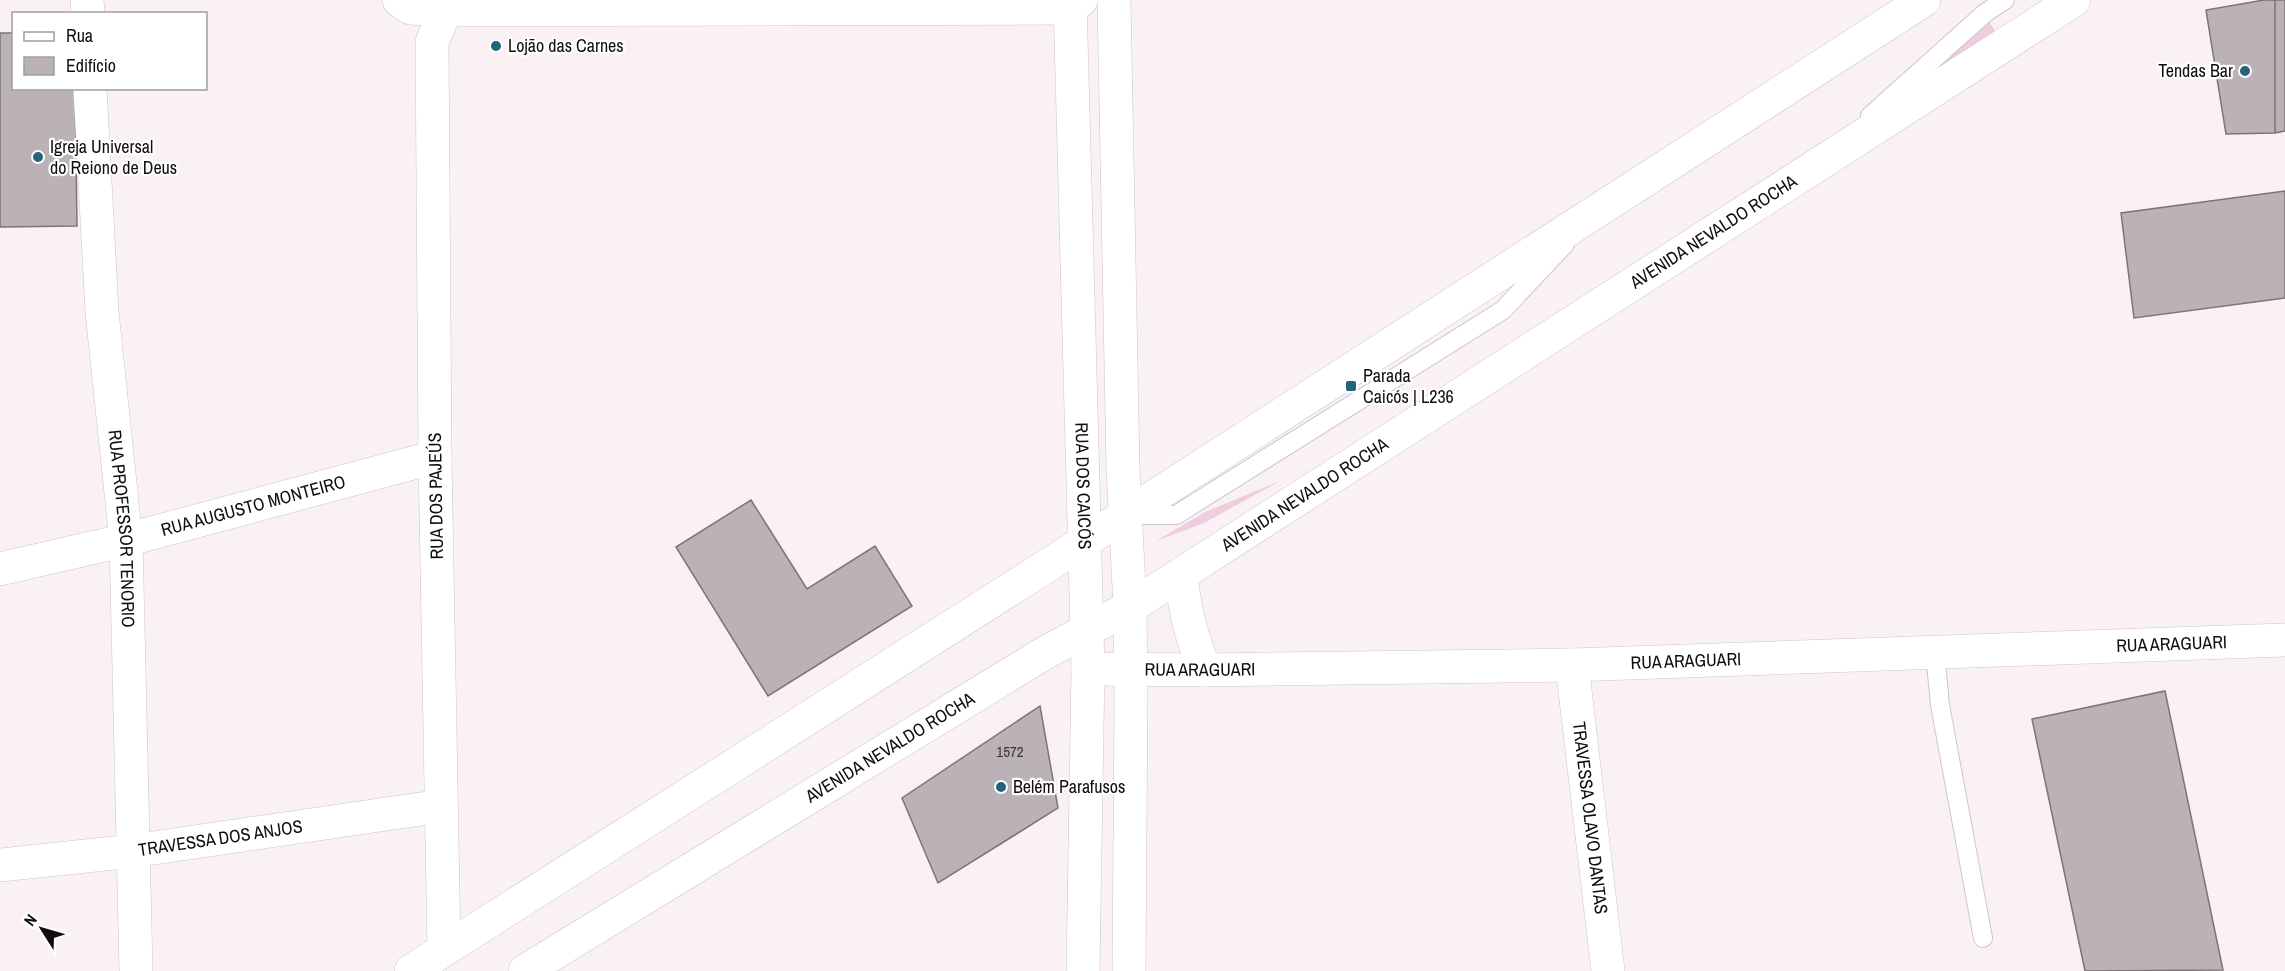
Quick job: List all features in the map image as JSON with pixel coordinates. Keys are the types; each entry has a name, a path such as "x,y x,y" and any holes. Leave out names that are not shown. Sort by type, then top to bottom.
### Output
{"main road":[{"path":"1114,0 1125,515 1130,607 1129,971"},
{"path":"411,971 1083,542 1924,0"},
{"name":"AVENIDA NEVALDO ROCHA","path":"525,971 1033,661 1130,607 2074,0"},
{"path":"406,3 446,5 1073,3"},
{"path":"406,3 432,42"},
{"name":"RUA DOS CAICÓS","path":"1073,3 1083,542 1088,669 1083,971"},
{"name":"RUA DOS PAJEÚS","path":"444,949 435,457 432,42 446,5"},
{"name":"RUA PROFESSOR TENORIO","path":"90,90 102,312 126,540 136,971"},
{"name":"RUA AUGUSTO MONTEIRO","path":"0,569 126,540 435,457"},
{"path":"1181,575 1184,606 1191,637 1205,670"},
{"name":"RUA ARAGUARI","path":"1088,669 1205,670 1572,665 2285,640"},
{"name":"TRAVESSA OLAVO DANTAS","path":"1572,665 1608,971"},
{"name":"TRAVESSA DOS ANJOS","path":"0,865 133,851 441,806"}],"lane":[{"path":"1808,171 1985,13 2006,0"},
{"path":"1935,652 1940,705 1983,938"}],"shaded area":[{"path":"1987,19 1998,35 1875,120"},
{"path":"1282,480 1204,523 1156,541 1205,512"}],"building":[{"name":"Tendas Bar","path":"2275,0 2275,133 2226,134 2206,10"},
{"path":"2275,0 2285,0 2285,131 2275,133"},
{"name":"Igreja Universal do Reiono de Deus","path":"0,33 12,33 12,90 75,90 77,226 0,227"},
{"path":"2285,191 2285,298 2134,318 2121,213"},
{"path":"751,500 807,589 875,546 912,606 768,696 676,547"},
{"path":"2165,691 2223,970 2085,971 2032,719"},
{"path":"1040,706 1058,808 938,883 902,798"}],"place":[{"name":"Lojão das Carnes","path":"496,46"},
{"name":"Tendas Bar","path":"2245,71"},
{"name":"Igreja Universal do Reiono de Deus","path":"38,157"},
{"name":"Parada Caicós | L236","path":"1351,386"},
{"name":"Belém Parafusos","path":"1001,787"}]}
